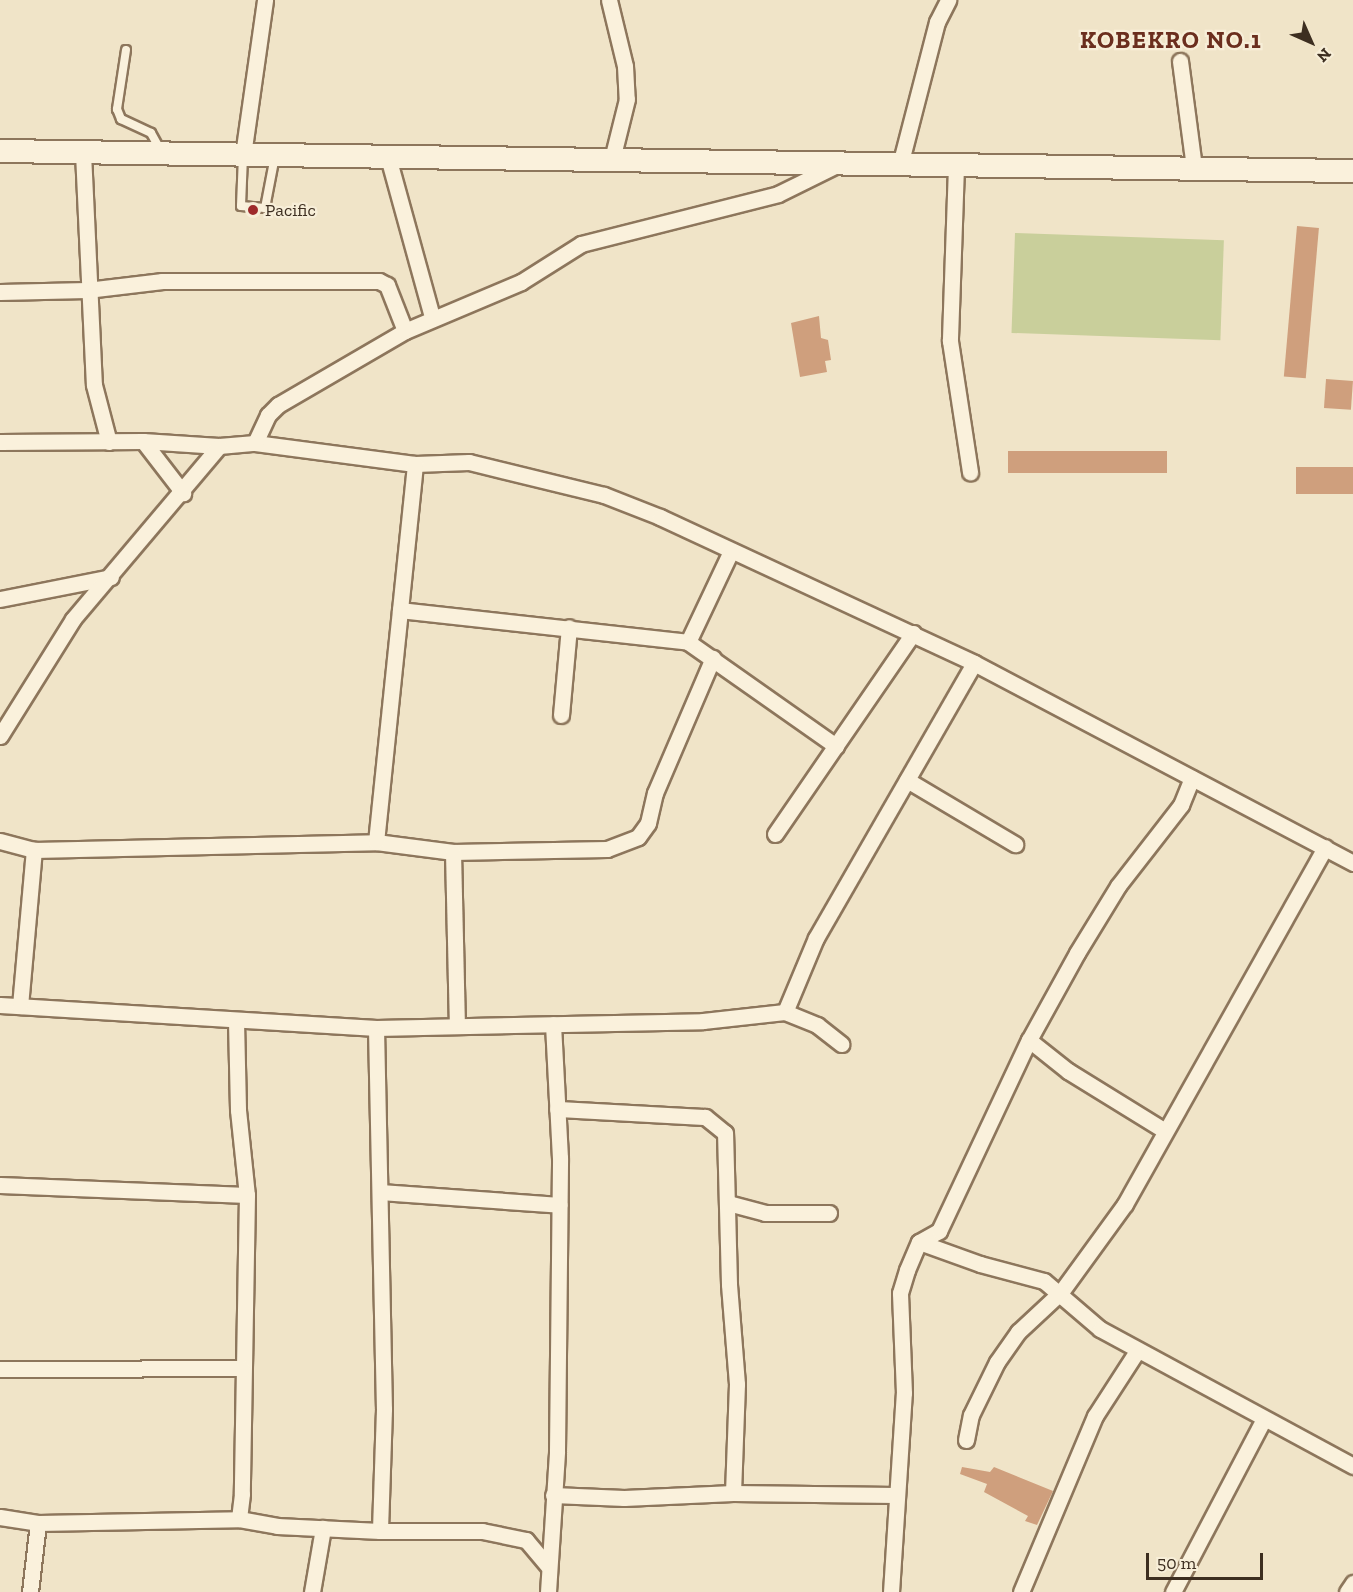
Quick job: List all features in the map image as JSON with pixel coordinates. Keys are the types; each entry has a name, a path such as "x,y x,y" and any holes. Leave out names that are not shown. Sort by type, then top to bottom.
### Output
{"main road":[{"path":"0,151 1353,171"}],"street":[{"path":"243,155 265,0"},
{"path":"609,0 626,66 627,99 612,159"},
{"path":"900,165 937,22 948,0"},
{"path":"1180,61 1194,168"},
{"path":"83,153 87,290 94,385 109,442"},
{"path":"388,157 432,317"},
{"path":"255,443 268,415 278,405 405,331 432,317 521,282 581,244 778,194 837,165"},
{"path":"956,166 950,341 970,472"},
{"path":"0,292 87,290 162,281 379,281 387,285 405,331"},
{"path":"143,441 183,493"},
{"path":"0,442 143,441 219,446 255,443 416,464 469,462 604,495 914,633 1353,863"},
{"path":"0,736 73,619 183,493 219,446"},
{"path":"376,842 416,464"},
{"path":"688,642 731,551"},
{"path":"0,599 111,577"},
{"path":"400,610 688,642 836,746"},
{"path":"561,715 569,627"},
{"path":"775,834 914,633"},
{"path":"0,841 34,850 376,842 453,852 607,849 638,837 648,823 655,793 713,658"},
{"path":"785,1012 816,938 974,663"},
{"path":"891,1592 895,1495 904,1393 900,1293 918,1242 939,1231 1029,1040 1112,896 1181,805 1192,778"},
{"path":"907,780 1015,844"},
{"path":"966,1440 971,1415 997,1362 1018,1332 1061,1292 1125,1204 1324,847"},
{"path":"20,1006 34,850"},
{"path":"453,852 457,1026"},
{"path":"0,1005 236,1021 328,1022 376,1028 703,1021 785,1012 817,1025 841,1044"},
{"path":"236,1021 238,1110 247,1196 239,1519"},
{"path":"548,1592 547,1565 553,1496 560,1205 553,1024"},
{"path":"376,1028 384,1409 380,1531"},
{"path":"1029,1040 1068,1071 1166,1131"},
{"path":"557,1108 705,1117 716,1123 725,1133 729,1284 737,1384 733,1493"},
{"path":"0,1185 247,1196"},
{"path":"380,1192 560,1205"},
{"path":"728,1203 765,1213 828,1213"},
{"path":"918,1242 980,1264 1044,1281 1061,1292 1100,1329 1137,1351 1352,1463"},
{"path":"1021,1592 1052,1527 1095,1416 1137,1351"},
{"path":"0,1369 242,1368"},
{"path":"1173,1592 1264,1419"},
{"path":"553,1496 624,1498 733,1493 895,1495"},
{"path":"0,1517 38,1523 239,1519 323,1528 380,1531 482,1530 526,1540 547,1565"},
{"path":"30,1592 38,1523"},
{"path":"526,1540 551,1527"},
{"path":"312,1592 323,1528"},
{"path":"1347,1592 1353,1583"}],"lane":[{"path":"126,50 117,109 121,119 151,133 162,154"},
{"path":"243,155 241,206 265,208 275,156"}],"green space":[{"path":"1015,233 1224,240 1220,340 1012,333"}],"building":[{"path":"1297,226 1319,228 1306,378 1284,376"},
{"path":"819,316 821,338 828,340 831,360 825,361 827,372 800,377 791,323"},
{"path":"1326,379 1353,381 1351,410 1324,408"},
{"path":"1008,451 1167,451 1167,473 1008,473"},
{"path":"1296,467 1353,467 1353,494 1296,494"},
{"path":"962,1467 990,1472 994,1467 1053,1491 1037,1525 1025,1521 1028,1516 984,1492 987,1484 960,1474"}],"place":[{"name":"Pacific","path":"253,210"}],"district":[{"name":"KOBEKRO NO.1","path":"1171,40"}]}
